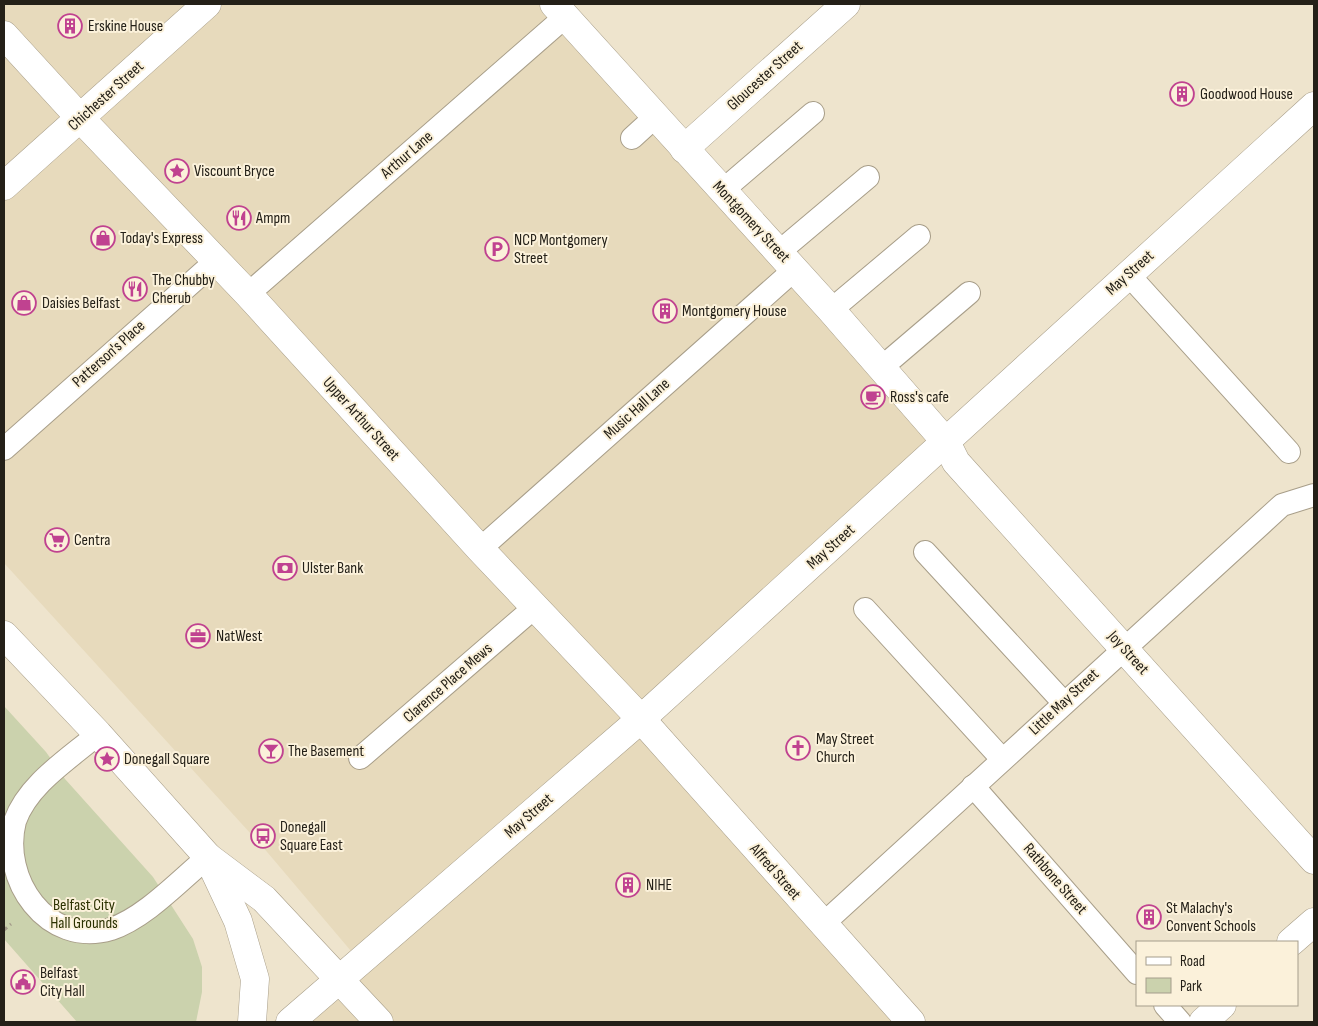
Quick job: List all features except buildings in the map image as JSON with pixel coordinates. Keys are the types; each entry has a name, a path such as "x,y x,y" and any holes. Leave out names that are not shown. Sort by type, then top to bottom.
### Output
{"street":[{"name":"Chichester Street","path":"4,186 81,119 207,4"},
{"name":"Gloucester Street","path":"684,149 846,4"},
{"name":"Montgomery Street","path":"560,10 831,310 946,442"},
{"name":"Upper Arthur Street","path":"4,34 81,119 248,294 480,549 641,719"},
{"name":"May Street","path":"290,1022 641,719 1314,106"},
{"name":"Joy Street","path":"946,442 956,462 1314,860"},
{"path":"4,635 98,734 208,858 264,899 340,978 379,1022"},
{"name":"Alfred Street","path":"641,719 822,925 911,1022"},
{"path":"208,858 238,921 255,979 252,1022"},
{"path":"1292,941 1314,922"},
{"path":"1203,1022 1221,1006"}],"lane":[{"name":"Arthur Lane","path":"248,294 560,10"},
{"path":"722,191 813,113"},
{"path":"632,138 655,117"},
{"name":"Music Hall Lane","path":"480,549 787,261 868,177"},
{"path":"831,310 919,236"},
{"name":"Patterson's Place","path":"4,449 216,261"},
{"path":"1128,274 1290,452"},
{"path":"881,368 969,293"},
{"name":"Little May Street","path":"822,925 1123,648 1282,505 1314,495"},
{"path":"925,552 1064,702"},
{"name":"Clarence Place Mews","path":"360,758 535,607"},
{"path":"865,609 1002,759"},
{"path":"98,734 26,798 15,820 9,842 10,865 18,886 32,906 49,920 69,929 88,932 110,929 131,919 164,895 208,858"},
{"name":"Rathbone Street","path":"973,786 1136,972"},
{"path":"1166,1006 1180,1022"}],"shaded area":[{"path":"4,4 549,4 929,439 629,711 911,1022 273,1022 351,951 262,846 4,563"}],"green space":[{"name":"Belfast City Hall Grounds","path":"4,706 46,752 65,779 153,877 193,939 202,967 202,992 196,1022 77,1022 4,939"}],"place":[{"name":"Erskine House","path":"70,26"},
{"name":"Goodwood House","path":"1182,94"},
{"name":"Viscount Bryce","path":"177,171"},
{"name":"Ampm","path":"239,218"},
{"name":"Today's Express","path":"103,238"},
{"name":"NCP Montgomery Street","path":"497,249"},
{"name":"The Chubby Cherub","path":"135,289"},
{"name":"Daisies Belfast","path":"24,303"},
{"name":"Montgomery House","path":"665,311"},
{"name":"Ross's cafe","path":"873,397"},
{"name":"Centra","path":"57,540"},
{"name":"Ulster Bank","path":"285,568"},
{"name":"NatWest","path":"198,636"},
{"name":"May Street Church","path":"798,748"},
{"name":"The Basement","path":"271,751"},
{"name":"Donegall Square","path":"107,759"},
{"name":"Donegall Square East","path":"263,836"},
{"name":"NIHE","path":"628,885"},
{"name":"St Malachy's Convent Schools","path":"1149,917"},
{"name":"Belfast City Hall","path":"23,982"}]}
